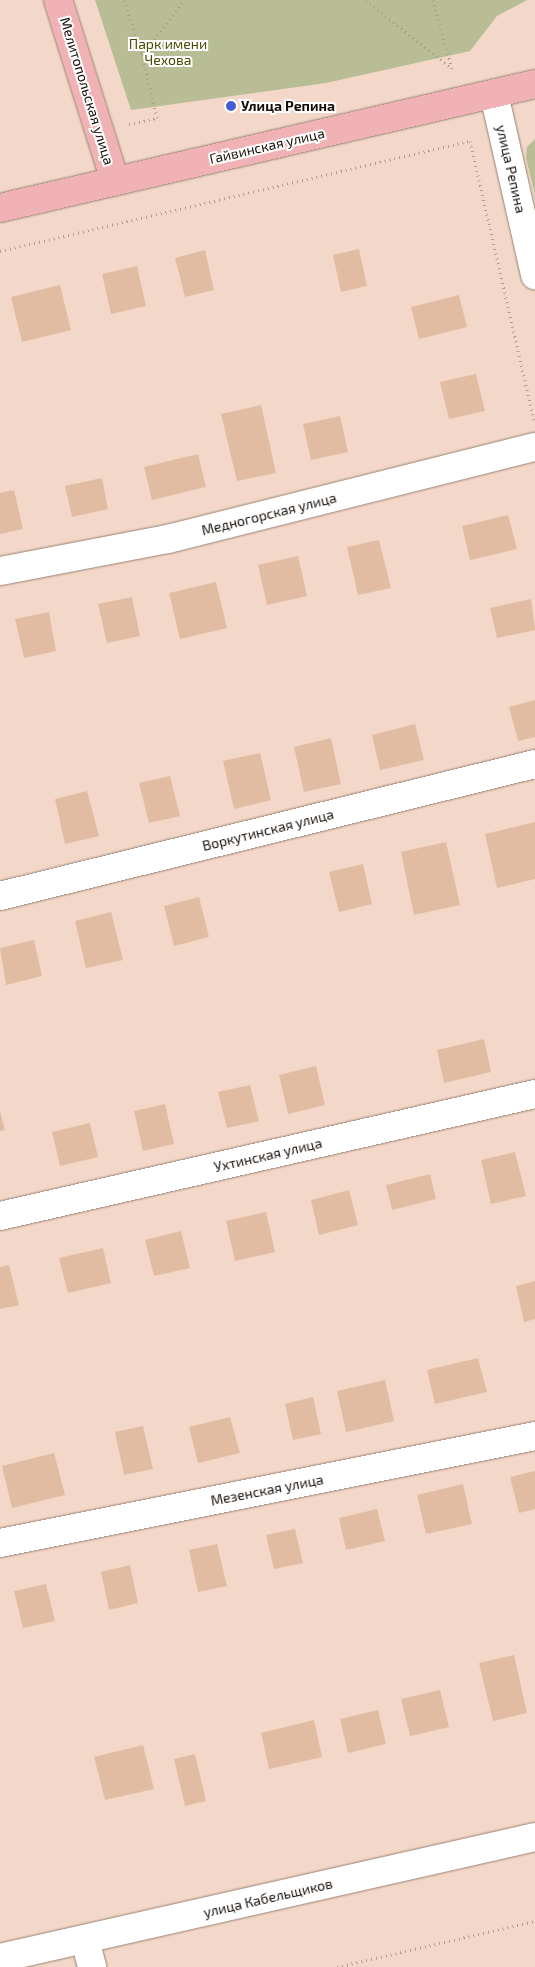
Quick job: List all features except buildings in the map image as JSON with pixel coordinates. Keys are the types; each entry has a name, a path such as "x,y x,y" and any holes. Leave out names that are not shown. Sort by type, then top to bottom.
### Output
{"main road":[{"name":"Мелитопольская улица","path":"58,0 115,181"},
{"name":"Гайвинская улица","path":"0,208 535,84"}],"street":[{"name":"улица Репина","path":"494,94 535,275"},
{"name":"Медногорская улица","path":"0,572 168,539 535,447"},
{"name":"Воркутинская улица","path":"0,896 535,764"},
{"name":"Ухтинская улица","path":"0,1216 535,1094"},
{"name":"Мезенская улица","path":"1,1540 535,1436"},
{"name":"улица Кабельщиков","path":"0,1958 535,1837"},
{"path":"85,1940 92,1967"}],"path":[{"path":"124,0 142,55 157,118 129,124"},
{"path":"142,55 184,0"},
{"path":"366,0 452,69 433,0"},
{"path":"0,251 470,141 535,424"},
{"path":"336,1967 535,1920"}],"green space":[{"name":"Парк имени Чехова","path":"95,0 527,0 497,16 470,51 326,83 131,110"},
{"path":"535,139 535,195 526,158 527,147"}],"place":[{"name":"Улица Репина","path":"231,106"}]}
